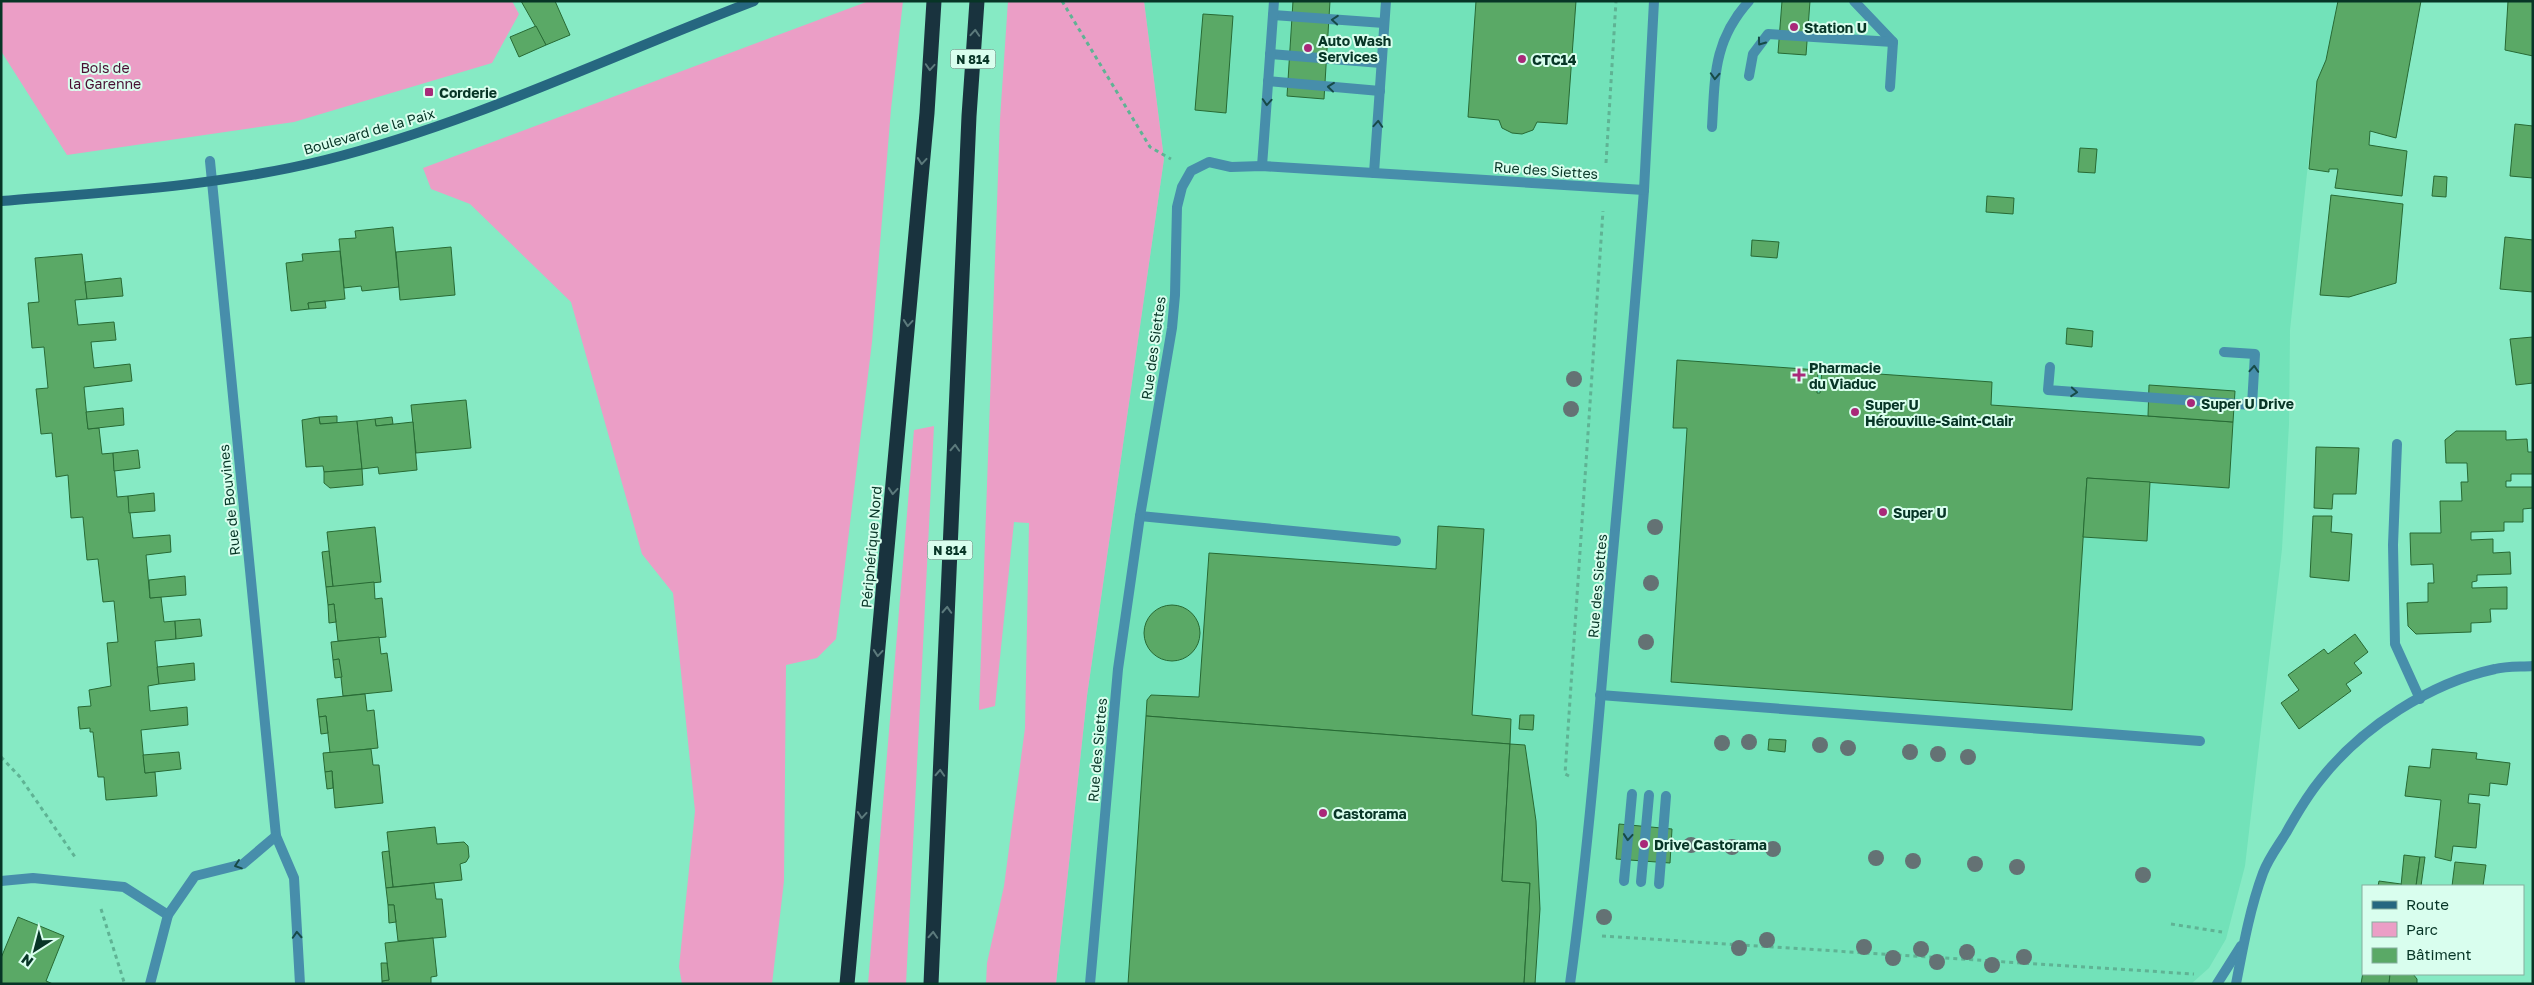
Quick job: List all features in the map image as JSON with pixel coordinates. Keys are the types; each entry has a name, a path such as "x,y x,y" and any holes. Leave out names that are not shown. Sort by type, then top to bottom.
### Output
{"highway":[{"name":"Périphérique Nord","path":"847,984 927,113 934,1"},
{"name":"N 814","path":"931,984 969,116 977,1"}],"street":[{"name":"Boulevard de la Paix","path":"1,201 212,181 325,160 442,125 754,1"},
{"path":"1262,166 1274,1"},
{"path":"1374,173 1386,1"},
{"name":"Rue des Siettes","path":"1570,984 1586,852 1635,314 1654,1"},
{"path":"1712,127 1716,64 1725,36 1749,1"},
{"path":"1854,1 1893,42 1890,87"},
{"path":"1273,15 1384,24"},
{"path":"1749,76 1753,54 1768,34 1893,42"},
{"path":"1270,54 1381,63"},
{"path":"1268,80 1380,91"},
{"name":"Rue de Bouvines","path":"210,161 276,836 294,878 300,984"},
{"name":"Rue des Siettes","path":"1090,984 1118,669 1140,516 1172,328 1178,208 1182,186 1190,171 1210,162 1232,167 1262,166 1644,190"},
{"path":"2050,367 2048,390 2252,405 2255,354 2224,352"},
{"path":"2397,444 2393,545 2395,644 2420,699"},
{"path":"1140,516 1396,541"},
{"path":"2236,984 2244,941 2264,872 2299,810 2321,778 2348,750 2376,727 2420,699 2455,680 2496,668 2533,666"},
{"path":"1600,694 2200,741"},
{"path":"1624,881 1632,794"},
{"path":"1641,882 1649,795"},
{"path":"1659,884 1666,796"},
{"path":"150,984 168,915 195,876 243,864 276,836"},
{"path":"1,881 33,878 124,887 168,915"},
{"path":"2218,984 2244,941"}],"path":[{"path":"1062,1 1150,147 1190,171"},
{"path":"1571,678 1616,1"},
{"path":"1,757 20,777 93,883 125,984"},
{"path":"2171,924 2228,933 2244,941"},
{"path":"2214,939 2219,932"},
{"path":"1576,935 2193,975 2198,968"}],"shaded area":[{"path":"1144,1 2338,1 2326,60 2317,81 2290,330 2289,424 2282,549 2245,866 2226,939 2209,968 2191,984 1056,984 1087,696 1164,159"}],"green space":[{"name":"Bois de la Garenne","path":"1,1 512,1 519,14 492,63 294,122 67,155 1,51"},
{"path":"869,1 903,1 891,109 872,342 836,639 817,658 786,665 784,881 772,984 682,984 679,967 695,811 673,593 642,554 571,302 470,204 431,189 423,168"},
{"path":"1008,1 1144,1 1164,159 1087,696 1056,984 986,984 987,963 1004,886 1025,728 1029,523 1014,522 995,706 979,710 1000,119"},
{"path":"934,426 906,984 868,984 914,430"}],"building":[{"path":"521,1 555,1 570,35 546,45"},
{"name":"Auto Wash Services","path":"1293,1 1330,1 1324,99 1287,96"},
{"name":"CTC14","path":"1476,1 1576,1 1567,124 1537,122 1533,130 1522,134 1512,133 1502,128 1499,120 1468,117"},
{"name":"Station U","path":"1782,1 1810,1 1806,55 1778,53"},
{"path":"2338,1 2421,1 2396,138 2370,131 2369,145 2407,151 2402,196 2335,188 2338,169 2329,169 2329,172 2309,169 2317,81 2326,60"},
{"path":"2508,1 2533,1 2533,56 2505,50"},
{"path":"1203,14 1233,16 1226,113 1195,110"},
{"path":"536,26 546,45 519,57 510,37"},
{"path":"2515,124 2533,126 2533,178 2510,176"},
{"path":"2080,148 2097,149 2095,173 2078,172"},
{"path":"2434,176 2447,177 2446,197 2432,196"},
{"path":"2331,195 2403,204 2396,283 2349,297 2320,295"},
{"path":"1987,196 2014,198 2013,214 1986,212"},
{"path":"393,227 399,287 362,291 361,286 344,288 339,239 356,238 355,231"},
{"path":"2505,237 2533,240 2533,292 2500,289"},
{"path":"1752,240 1779,242 1777,258 1751,256"},
{"path":"451,247 455,295 400,300 396,252"},
{"path":"340,251 345,299 308,303 309,309 291,311 286,263 303,261 302,254"},
{"path":"82,254 87,299 75,300 78,325 114,322 116,340 91,342 94,368 130,364 132,381 84,387 88,429 99,428 102,454 113,453 117,497 128,496 133,538 170,535 171,552 146,555 150,598 161,597 164,622 175,621 176,639 155,641 159,684 148,686 150,711 187,707 188,725 141,730 145,773 155,772 157,796 106,800 104,777 98,777 93,732 90,732 90,728 80,729 78,707 91,706 89,690 111,686 107,643 118,642 114,601 103,602 98,559 87,560 83,517 71,518 68,475 56,477 52,433 41,434 36,389 48,388 44,347 32,348 28,303 39,302 35,258"},
{"path":"121,278 123,296 87,299 85,282"},
{"path":"325,301 326,308 309,309 308,303"},
{"path":"2067,328 2093,331 2092,347 2066,344"},
{"path":"2533,337 2533,383 2516,385 2510,339"},
{"name":"Super U","path":"1677,360 1818,370 1817,393 1820,393 1822,370 1992,382 1991,405 2233,422 2229,488 2087,478 2072,710 1671,682 1687,428 1673,428"},
{"name":"Super U Drive","path":"2149,385 2235,391 2233,422 2148,416"},
{"path":"466,400 471,448 416,453 411,405"},
{"path":"123,408 124,425 88,429 86,412"},
{"path":"337,416 337,423 320,424 319,417"},
{"path":"319,417 320,424 357,421 362,469 324,472 323,466 306,467 302,420"},
{"path":"392,417 393,424 376,426 375,419"},
{"path":"375,419 376,426 413,422 417,470 379,474 378,467 362,469 357,421"},
{"path":"2456,431 2506,431 2506,440 2527,439 2528,452 2533,452 2533,474 2511,474 2511,481 2506,481 2506,487 2533,487 2533,508 2523,509 2523,522 2504,522 2504,531 2471,532 2471,540 2493,539 2493,553 2510,552 2511,574 2477,575 2477,581 2472,582 2472,588 2507,587 2507,609 2490,609 2491,622 2471,623 2471,632 2416,634 2408,626 2407,603 2428,602 2428,583 2434,583 2433,564 2411,565 2410,533 2441,533 2440,501 2462,501 2461,482 2468,482 2467,463 2446,463 2445,440"},
{"path":"2316,447 2359,448 2356,494 2333,494 2332,509 2314,508"},
{"path":"138,450 140,468 114,471 113,453"},
{"path":"362,469 363,485 330,488 324,483 324,472"},
{"path":"2087,478 2150,482 2147,541 2083,537"},
{"path":"154,493 155,511 129,513 128,496"},
{"path":"2313,516 2332,516 2331,532 2352,534 2349,581 2310,577"},
{"path":"1438,526 1484,529 1472,715 1511,719 1510,744 1146,716 1147,700 1151,695 1199,697 1209,553 1436,569"},
{"path":"375,527 381,582 333,587 327,532"},
{"path":"329,551 333,587 326,587 322,552"},
{"path":"185,576 186,595 150,598 149,580"},
{"path":"374,582 375,599 382,598 386,637 338,641 334,604 328,605 326,587"},
{"path":"334,604 336,622 329,623 328,605"},
{"path":"1167,605 1177,605 1192,613 1198,622 1200,633 1198,644 1192,653 1177,661 1167,661 1156,656 1149,649 1144,638 1144,628 1149,617 1156,610"},
{"path":"200,619 202,636 176,639 175,621"},
{"path":"2355,634 2368,652 2354,663 2362,673 2346,684 2351,691 2299,729 2281,703 2299,690 2288,675 2324,649 2328,654"},
{"path":"379,637 381,654 387,653 392,691 343,696 339,659 333,660 331,642"},
{"path":"339,659 342,677 335,678 333,660"},
{"path":"194,663 195,680 159,684 157,667"},
{"path":"365,694 367,711 374,710 378,748 330,753 326,716 319,717 317,699"},
{"path":"1520,715 1534,715 1533,730 1519,729"},
{"path":"326,716 328,733 321,734 319,717"},
{"name":"Castorama","path":"1146,716 1510,744 1502,881 1530,883 1524,984 1128,984"},
{"path":"1769,739 1786,740 1785,752 1768,750"},
{"path":"1510,744 1525,745 1536,821 1540,909 1535,984 1524,984 1530,883 1502,881"},
{"path":"371,749 373,765 379,765 383,803 335,808 332,771 325,772 323,753"},
{"path":"2432,749 2477,753 2476,759 2510,763 2507,785 2490,783 2489,796 2469,794 2468,803 2480,804 2476,848 2453,846 2451,861 2435,857 2441,800 2405,796 2409,766 2430,768"},
{"path":"179,752 181,769 145,773 143,755"},
{"path":"332,771 333,788 327,789 325,772"},
{"name":"Drive Castorama","path":"1619,824 1672,829 1670,863 1616,859"},
{"path":"435,827 437,844 464,842 468,846 469,857 466,862 460,864 462,880 393,887 387,832"},
{"path":"389,851 393,887 386,888 382,852"},
{"path":"2404,855 2420,857 2416,885 2401,885"},
{"path":"2420,857 2425,857 2421,885 2416,885"},
{"path":"2455,862 2486,865 2483,885 2452,885"},
{"path":"2379,881 2401,884 2401,885 2378,885"},
{"path":"434,883 436,899 442,899 446,937 398,941 394,905 388,905 386,888"},
{"path":"388,905 394,905 396,922 389,923"},
{"path":"18,917 64,936 46,981 53,984 1,984 1,958"},
{"path":"433,938 437,976 431,977 431,984 382,984 382,981 389,980 385,943"},
{"path":"381,963 387,963 389,980 382,981"},
{"path":"2362,975 2390,975 2389,984 2361,984"},
{"path":"2390,975 2414,975 2417,979 2417,984 2389,984"}],"place":[{"name":"Station U","path":"1794,27"},
{"name":"Auto Wash Services","path":"1308,48"},
{"name":"CTC14","path":"1522,59"},
{"name":"Corderie","path":"429,92"},
{"name":"Pharmacie du Viaduc","path":"1799,375"},
{"name":"Super U Drive","path":"2191,403"},
{"name":"Super U Hérouville-Saint-Clair","path":"1855,412"},
{"name":"Super U","path":"1883,512"},
{"name":"Castorama","path":"1323,813"},
{"name":"Drive Castorama","path":"1644,844"}]}
